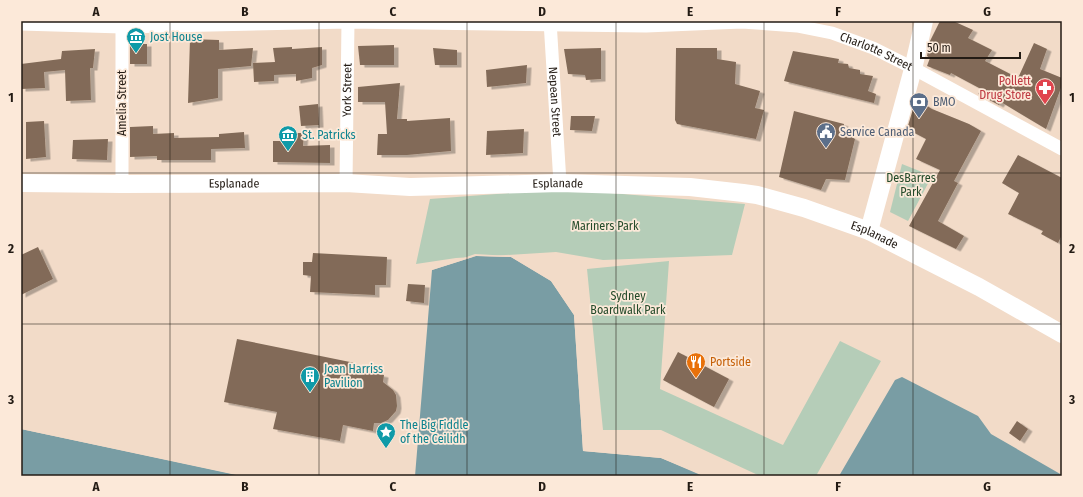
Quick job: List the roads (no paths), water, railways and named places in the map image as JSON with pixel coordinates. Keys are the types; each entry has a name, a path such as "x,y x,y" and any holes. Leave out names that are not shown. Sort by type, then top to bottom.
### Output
{"street":[{"name":"Charlotte Street","path":"21,24 348,21 550,23 646,26 742,22 797,26 832,32 873,48 1062,149"},
{"name":"York Street","path":"346,183 348,21"},
{"path":"869,232 914,69 924,21"},
{"name":"Nepean Street","path":"550,23 560,183"},
{"name":"Amelia Street","path":"122,24 122,184"},
{"name":"Esplanade","path":"21,183 346,183 410,187 560,183 690,188 743,193 804,208 869,232 979,287 1062,334"}],"water":[{"path":"476,256 511,257 551,281 574,315 583,451 661,458 703,476 415,476 432,270"},
{"path":"902,377 978,416 991,434 1062,476 839,476 895,380"},
{"path":"21,429 241,476 21,476"}],"place":[{"name":"Jost House","path":"136,54"},
{"name":"Pollett Drug Store","path":"1045,105"},
{"name":"BMO","path":"919,119"},
{"name":"Service Canada","path":"826,149"},
{"name":"St. Patricks","path":"288,152"},
{"name":"Portside","path":"696,379"},
{"name":"Joan Harriss Pavilion","path":"310,393"},
{"name":"The Big Fiddle of the Ceilidh","path":"386,449"}],"park label":[{"name":"DesBarres Park","path":"911,185"},
{"name":"Mariners Park","path":"605,226"},
{"name":"Sydney Boardwalk Park","path":"628,303"}]}
